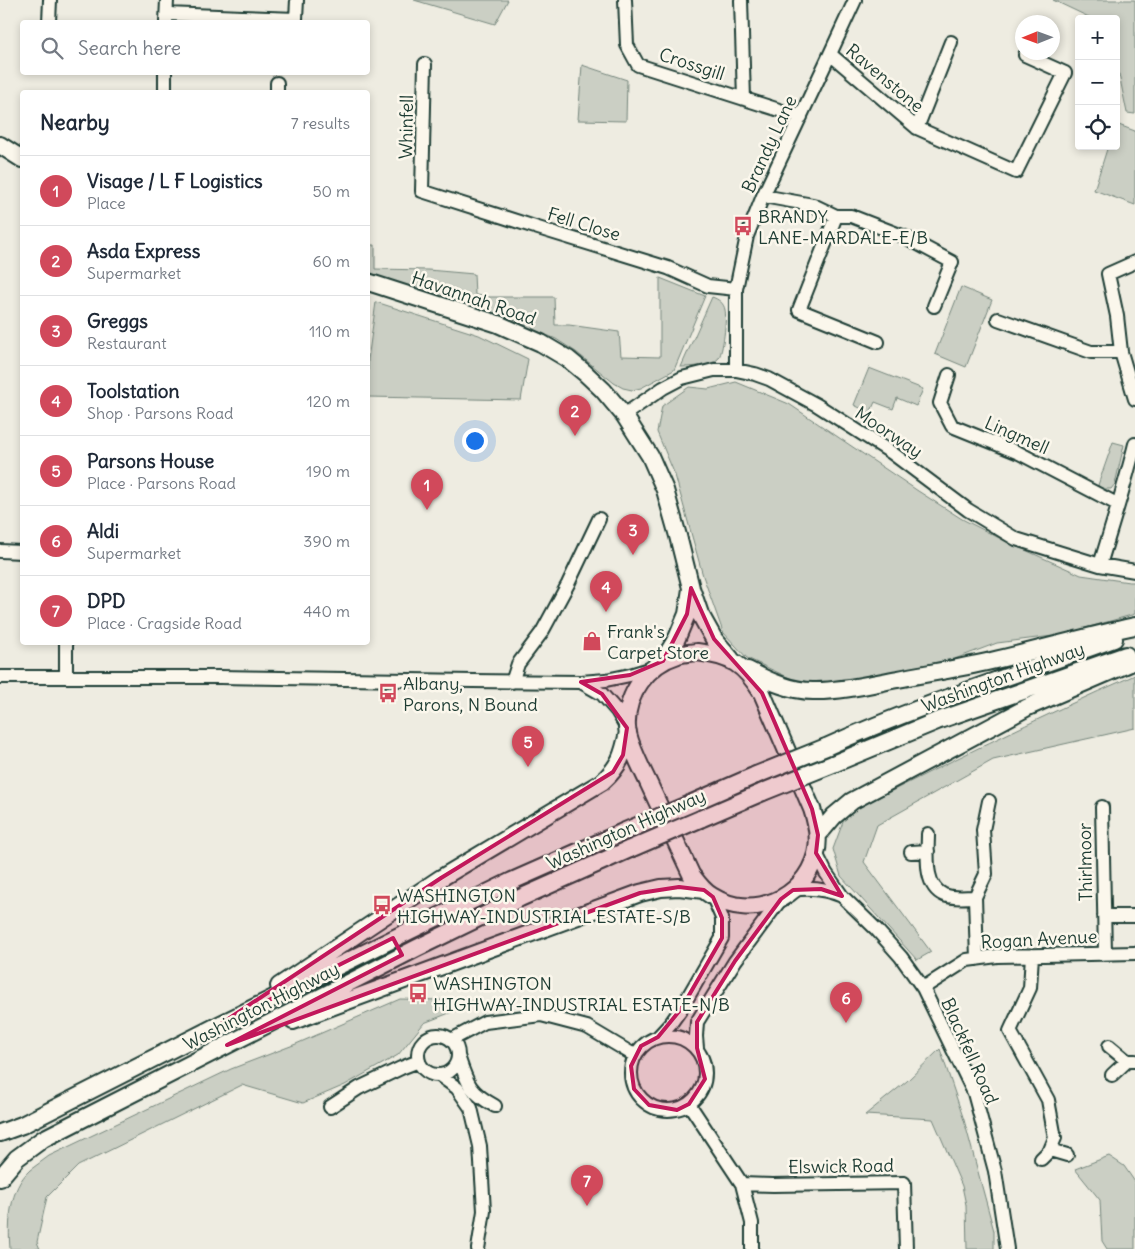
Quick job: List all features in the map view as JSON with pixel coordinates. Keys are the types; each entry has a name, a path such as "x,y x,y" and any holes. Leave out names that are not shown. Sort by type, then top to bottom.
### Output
{"main road":[{"path":"0,145 20,158"},
{"name":"Havannah Road","path":"370,283 498,324 541,343 568,359 585,373 603,390 624,415 650,456 664,490 700,614 714,639 754,681 762,693 812,809 818,835"},
{"name":"Havannah Road","path":"219,1025 441,878 602,782 613,772 623,754 632,696 641,680 658,664 677,638 687,614 691,588"},
{"path":"658,664 680,654 697,652 715,654 769,681 791,688 814,692 840,690 976,664 1135,626"},
{"name":"Washington Highway","path":"0,1133 22,1125 426,922 512,881 623,832 866,729 1135,632"},
{"name":"Washington Highway","path":"0,1178 17,1158 43,1139 425,944 520,898 763,792 937,721 1135,652"},
{"path":"227,1045 640,893 661,888 679,887 709,894 735,906 759,906 787,895 803,880 811,867 816,853 818,835 834,816 852,801 1028,707 1135,661"},
{"path":"628,730 636,756 691,874 709,894"}],"street":[{"path":"49,20 50,0"},
{"path":"167,0 167,18 296,19 297,0"},
{"name":"Crossgill","path":"626,0 627,45 638,65 801,117"},
{"name":"Crossgill","path":"741,0 744,98"},
{"name":"Brandy Lane","path":"736,370 736,289 747,236 763,196 855,0"},
{"name":"Ravenstone","path":"917,128 951,42"},
{"name":"Ravenstone","path":"830,54 917,128 1016,172 1065,73 1036,60"},
{"name":"Whinfell","path":"422,191 425,64"},
{"path":"164,90 165,75"},
{"name":"Fell Close","path":"422,191 668,268 708,286 736,289"},
{"path":"763,196 813,205 836,216 851,216 905,237 952,262 934,306"},
{"path":"836,216 798,310 878,342"},
{"path":"1135,262 1108,274 1121,352 1135,399"},
{"path":"998,319 1091,352 1121,352"},
{"name":"Moorway","path":"624,415 662,388 682,378 714,370 736,370 769,379 816,405 892,453 968,510 1016,539 1100,565 1135,572"},
{"name":"Lingmell","path":"949,374 940,403 952,426 1019,453 1118,504"},
{"path":"1100,565 1118,504 1131,477 1135,444"},
{"path":"512,682 518,664 542,632 568,584 599,519"},
{"path":"0,552 20,552"},
{"path":"66,645 66,677"},
{"path":"0,677 249,677 582,682 630,675 658,664"},
{"path":"582,682 602,694 618,711 628,730"},
{"path":"977,959 975,897 986,874 982,830 989,801"},
{"name":"Thirlmoor","path":"1102,807 1105,953"},
{"path":"928,834 928,868 932,884 943,894 957,898 975,897"},
{"path":"911,852 928,851"},
{"name":"Blackfell Road","path":"816,853 826,873 842,896 901,957 923,988 974,1093 995,1171 1008,1249"},
{"name":"Blackfell Road","path":"787,895 803,889 821,889 842,896"},
{"path":"658,1037 681,1009 722,938 722,918 709,894"},
{"path":"697,1048 697,1022 735,961 787,895"},
{"name":"Thirlmoor","path":"1104,916 1135,916"},
{"name":"Rogan Avenue","path":"923,988 967,960 997,956 1135,953"},
{"path":"1032,955 1030,988 1010,1030 1048,1100 1055,1138 1046,1155 1067,1155"},
{"path":"451,1040 485,1022 541,1015 586,1027 634,1055"},
{"path":"471,1108 484,1109 495,1106 476,1094 466,1081 455,1045 451,1040 439,1035 431,1036 418,1049 417,1054 421,1067 426,1072 439,1076 457,1088 471,1108 480,1146 484,1211 478,1249"},
{"path":"668,1035 689,1040 703,1057 705,1079 701,1091 689,1104 677,1110 661,1110 649,1105 642,1100 634,1089 631,1079 631,1066 634,1055 641,1046 649,1040 658,1037 668,1035"},
{"path":"1109,1046 1131,1061 1112,1075"},
{"path":"439,1076 453,1069 458,1056"},
{"path":"330,1107 359,1088 419,1061"},
{"path":"689,1104 742,1184 752,1223 752,1249"},
{"name":"Elswick Road","path":"742,1184 904,1183 906,1249"}],"highlighted area":[{"path":"691,588 714,639 762,693 812,809 818,835 816,853 842,896 821,889 793,890 781,899 735,961 697,1022 697,1048 705,1079 689,1104 677,1110 649,1105 634,1089 631,1066 641,1046 658,1037 681,1009 722,938 722,918 713,897 704,890 679,887 640,893 227,1045 402,955 393,938 219,1025 441,878 613,772 623,755 627,728 602,694 581,682 630,675 663,661 687,614"}],"shaded area":[{"path":"414,0 508,0 495,24"},
{"path":"1053,0 1135,0 1135,114 1127,113 1120,79 1120,15 1085,15"},
{"path":"582,65 627,80 626,121 578,120"},
{"path":"1120,125 1135,131 1135,205 1094,190 1107,150 1120,150"},
{"path":"370,245 375,245 375,269 428,270 474,274 475,295 490,297 554,297 555,325 569,325 619,332 621,356 660,357 660,278 705,296 674,370 641,388 632,390 614,383 576,352 556,339 508,319 370,274"},
{"path":"961,287 992,300 966,367 935,354"},
{"path":"712,297 723,305 725,310 724,335 720,356 715,361 706,365 681,367"},
{"path":"376,302 479,335 528,359 521,400 370,397 370,346"},
{"path":"869,368 923,389 916,406 897,398 893,409 875,402 870,413 854,405"},
{"path":"736,382 789,404 962,519 1005,541 1081,575 1135,582 1135,614 1061,635 997,643 944,663 831,683 798,682 747,658 723,632 703,576 675,475 657,432 662,406 689,387 708,389"},
{"path":"1113,442 1124,445 1115,484 1111,489 1102,489 1098,485"},
{"path":"1135,675 1135,728 993,760 877,825 864,862 931,952 917,960 841,876 833,849 846,814 953,760"},
{"path":"400,999 480,1001 424,1023 398,1055 345,1085 303,1103 242,1085 78,1166 47,1197 37,1242 40,1249 10,1249 9,1228 14,1196 23,1178 30,1170 49,1156 231,1069 296,1044"},
{"path":"940,1049 964,1120 994,1231 994,1249 967,1249 966,1205 962,1186 933,1119 865,1115 907,1081"},
{"path":"1109,1156 1124,1166 1135,1182 1135,1249 1107,1249 1102,1241 1100,1200 1075,1169"}],"place":[{"name":"BRANDY LANE-MARDALE-E/B","path":"743,226"},
{"name":"Asda Express","path":"575,436"},
{"name":"Visage / L F Logistics","path":"427,510"},
{"name":"Greggs","path":"633,555"},
{"name":"Toolstation","path":"606,612"},
{"name":"Frank's Carpet Store","path":"592,641"},
{"name":"Albany, Parons, N Bound","path":"388,693"},
{"name":"Parsons House","path":"528,767"},
{"name":"WASHINGTON HIGHWAY-INDUSTRIAL ESTATE-S/B","path":"382,905"},
{"name":"WASHINGTON HIGHWAY-INDUSTRIAL ESTATE-N/B","path":"418,993"},
{"name":"Aldi","path":"846,1023"},
{"name":"DPD","path":"587,1206"}]}
